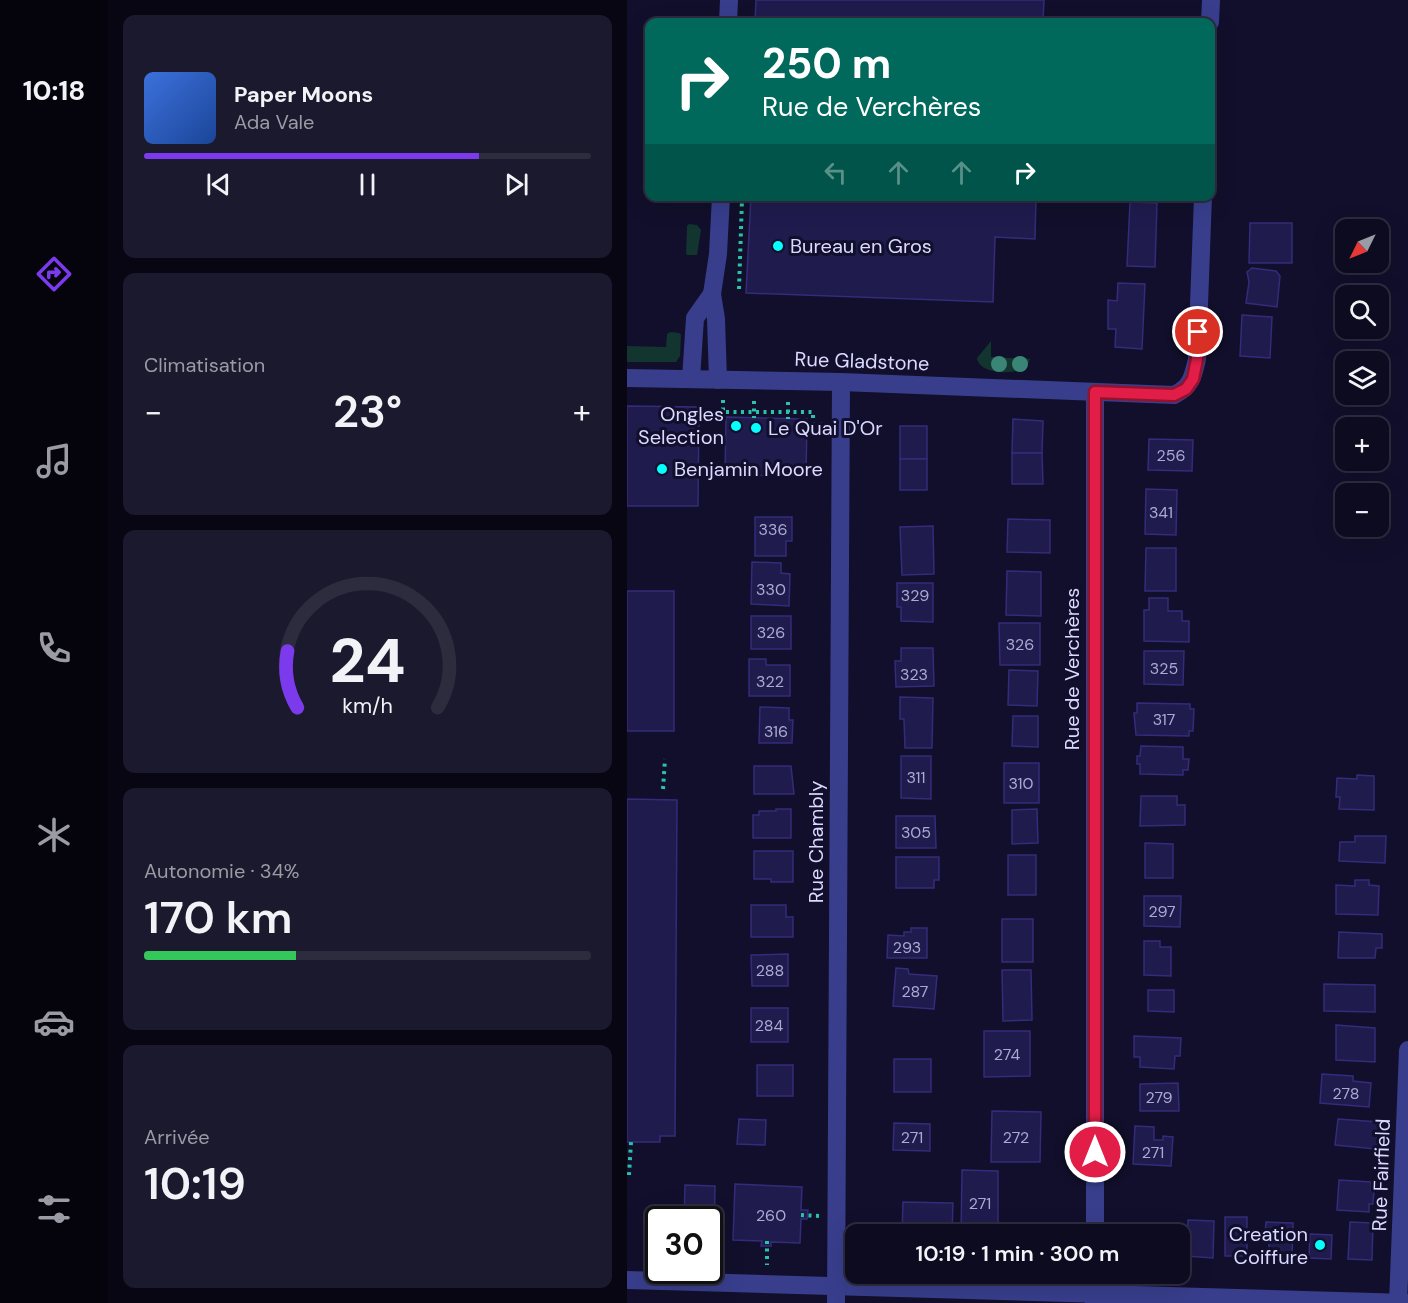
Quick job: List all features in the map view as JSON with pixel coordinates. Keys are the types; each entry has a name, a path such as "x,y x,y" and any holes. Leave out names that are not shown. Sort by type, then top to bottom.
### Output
{"street":[{"path":"728,18 729,0"},
{"path":"1210,18 1211,0"},
{"path":"718,380 716,319 712,294 718,254 721,201"},
{"path":"1095,392 1174,395 1186,389 1193,379 1197,359 1203,201"},
{"path":"691,379 695,318 712,294"},
{"name":"Rue Gladstone","path":"627,378 841,382 1095,392"},
{"name":"Rue Chambly","path":"836,1294 841,382"},
{"name":"Rue de Verchères","path":"1095,392 1095,1224"},
{"name":"Rue Fairfield","path":"1398,1303 1408,1050"},
{"path":"627,1280 836,1294 1408,1303"}],"path":[{"path":"739,289 742,201"},
{"path":"735,248 749,246"},
{"path":"723,400 723,412 735,415 813,412 813,424 828,424"},
{"path":"754,401 754,415"},
{"path":"788,402 788,418"},
{"path":"663,789 665,759"},
{"path":"629,1174 631,1142"},
{"path":"801,1215 826,1216"},
{"path":"767,1241 767,1265"}],"green space":[{"path":"689,224 697,225 701,230 697,255 686,253"},
{"path":"670,332 681,335 680,356 676,362 627,362 627,346 666,347 667,334"},
{"path":"991,341 991,357 1030,359 1027,367 1007,372 984,368 979,364 977,358"}],"building":[{"path":"756,0 1044,0 1043,18 755,18"},
{"path":"751,201 1036,201 1035,239 995,237 993,302 746,293"},
{"path":"1130,202 1157,203 1155,267 1127,266"},
{"path":"1250,223 1292,223 1292,263 1249,263"},
{"path":"1252,268 1276,271 1280,276 1277,307 1246,303 1249,282 1247,272"},
{"path":"1118,283 1145,284 1142,349 1115,347 1116,329 1108,329 1108,300 1117,301"},
{"path":"1242,315 1272,317 1270,358 1240,356"},
{"path":"627,406 699,407 698,506 627,506"},
{"path":"726,417 807,419 806,476 725,475"},
{"path":"1013,419 1043,421 1042,453 1012,453"},
{"path":"900,426 927,426 927,459 900,459"},
{"path":"1149,439 1193,440 1192,471 1148,470"},
{"path":"1012,453 1042,453 1043,484 1012,484"},
{"path":"900,459 927,459 927,490 900,490"},
{"path":"1146,489 1177,490 1176,535 1145,534"},
{"path":"755,517 792,517 792,541 786,541 786,556 755,556"},
{"path":"1008,519 1050,520 1050,553 1007,552"},
{"path":"933,526 934,574 902,575 900,527"},
{"path":"1146,548 1176,548 1176,591 1145,591"},
{"path":"752,562 781,563 781,573 790,574 789,606 751,604"},
{"path":"1007,571 1041,572 1041,616 1006,615"},
{"path":"897,583 933,583 933,622 901,621 901,607 897,607"},
{"path":"627,591 674,591 674,731 627,731"},
{"path":"1149,598 1168,598 1168,611 1182,611 1182,621 1189,621 1189,642 1144,641 1144,610 1149,610"},
{"path":"751,616 791,616 791,649 751,649"},
{"path":"999,623 1040,623 1040,665 1000,665"},
{"path":"901,648 933,648 934,686 896,687 895,661 901,661"},
{"path":"1144,651 1184,651 1183,685 1144,684"},
{"path":"749,659 766,659 766,665 790,665 790,696 749,696"},
{"path":"1009,670 1038,671 1037,706 1008,705"},
{"path":"900,697 933,698 932,748 905,748 904,719 900,719"},
{"path":"1137,703 1190,704 1190,709 1194,709 1193,731 1189,731 1189,736 1136,735 1134,713 1137,713"},
{"path":"760,707 789,708 789,720 793,720 792,743 759,743"},
{"path":"1013,716 1038,716 1038,747 1012,746"},
{"path":"1141,746 1183,747 1183,759 1189,759 1188,770 1183,770 1183,775 1140,774 1137,756 1140,756"},
{"path":"901,756 931,756 931,799 901,798"},
{"path":"1004,763 1039,763 1039,803 1004,803"},
{"path":"754,766 791,766 794,794 754,794"},
{"path":"1357,775 1374,776 1374,810 1339,809 1340,797 1336,797 1337,778 1357,779"},
{"path":"1141,796 1177,796 1177,805 1185,805 1185,825 1140,826"},
{"path":"627,799 677,800 675,1136 660,1136 660,1142 627,1142"},
{"path":"776,809 791,809 791,838 753,838 753,815 759,815 759,811 776,811"},
{"path":"1037,809 1038,843 1012,844 1012,810"},
{"path":"896,816 935,816 936,848 896,848"},
{"path":"1355,836 1386,836 1385,863 1339,861 1340,842 1355,842"},
{"path":"1145,843 1173,844 1173,878 1145,878"},
{"path":"754,851 793,851 793,882 754,879"},
{"path":"1008,855 1036,855 1036,895 1008,895"},
{"path":"896,857 939,857 939,880 934,880 934,888 896,888"},
{"path":"1355,880 1369,880 1369,885 1379,886 1378,915 1336,914 1336,885 1355,886"},
{"path":"1144,896 1181,896 1180,927 1144,926"},
{"path":"751,905 786,905 786,917 793,917 793,937 751,937"},
{"path":"1002,919 1033,919 1033,962 1002,962"},
{"path":"911,928 927,928 927,958 887,958 888,935 904,936 904,932 911,932"},
{"path":"1339,932 1382,934 1382,948 1376,948 1375,958 1338,958"},
{"path":"1144,941 1160,941 1160,947 1171,947 1171,976 1144,975"},
{"path":"788,954 788,986 752,986 751,955"},
{"path":"896,968 908,969 909,974 937,976 934,1009 893,1006"},
{"path":"1002,970 1031,970 1032,1020 1003,1021"},
{"path":"1324,984 1375,985 1375,1012 1324,1011"},
{"path":"1148,990 1174,990 1174,1012 1148,1011"},
{"path":"751,1008 788,1008 788,1042 751,1042"},
{"path":"1336,1025 1375,1028 1375,1062 1336,1060"},
{"path":"984,1031 1030,1031 1030,1076 984,1077"},
{"path":"1134,1036 1181,1038 1180,1056 1175,1056 1174,1069 1140,1067 1140,1057 1134,1057"},
{"path":"894,1059 931,1059 931,1092 894,1092"},
{"path":"757,1065 793,1065 793,1096 757,1096"},
{"path":"1322,1074 1353,1076 1353,1081 1371,1083 1369,1107 1320,1103"},
{"path":"1178,1083 1179,1111 1140,1111 1140,1084"},
{"path":"992,1111 1041,1112 1040,1162 991,1162"},
{"path":"739,1119 766,1120 765,1145 737,1144"},
{"path":"1338,1119 1379,1122 1376,1149 1335,1145"},
{"path":"894,1123 930,1124 930,1151 893,1150"},
{"path":"1135,1126 1154,1127 1154,1140 1163,1140 1163,1136 1173,1137 1171,1166 1133,1164"},
{"path":"962,1170 998,1171 998,1224 961,1224"},
{"path":"1339,1180 1371,1182 1371,1191 1374,1191 1373,1204 1369,1204 1369,1212 1337,1210"},
{"path":"735,1184 802,1187 801,1210 808,1210 807,1219 801,1219 800,1243 771,1242 771,1246 761,1246 762,1241 733,1240"},
{"path":"685,1185 715,1186 715,1206 684,1206"},
{"path":"903,1202 953,1203 952,1224 902,1224"},
{"path":"1225,1217 1247,1217 1247,1256 1225,1256"},
{"path":"1188,1220 1214,1221 1213,1258 1190,1256 1190,1224 1188,1224"},
{"path":"1266,1222 1293,1223 1292,1257 1269,1257 1269,1234 1265,1234"},
{"path":"1350,1222 1373,1223 1372,1260 1348,1259"},
{"path":"1310,1234 1332,1235 1331,1259 1309,1258"}],"place":[{"name":"Bureau en Gros","path":"778,246"},
{"name":"Ongles Selection","path":"736,426"},
{"name":"Le Quai D'Or","path":"756,428"},
{"name":"Benjamin Moore","path":"662,469"},
{"name":"Creation Coiffure","path":"1320,1245"}],"route":[{"path":"1095,1152 1095,392 1174,395 1186,389 1193,379 1197,359 1198,332"}]}
